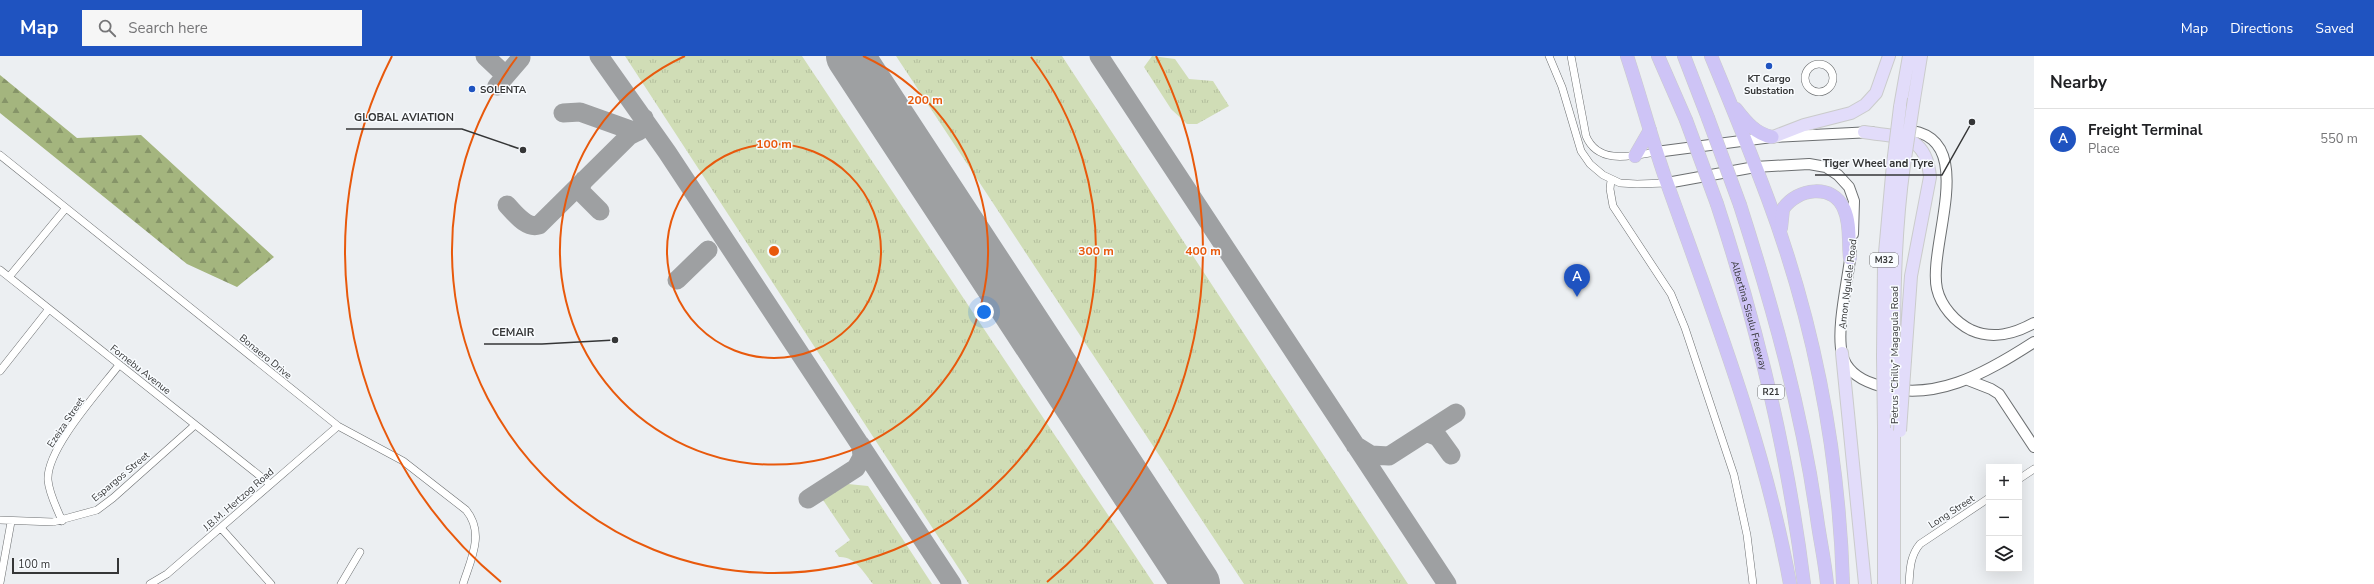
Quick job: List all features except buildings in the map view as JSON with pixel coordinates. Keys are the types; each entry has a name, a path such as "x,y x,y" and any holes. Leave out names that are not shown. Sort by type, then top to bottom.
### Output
{"highway":[{"path":"1627,56 1656,152 1747,409 1774,506 1790,584"},
{"name":"Albertina Sisulu Freeway","path":"1658,56 1686,120 1741,275 1772,396 1787,472 1804,584"},
{"name":"R21","path":"1684,56 1740,205 1779,332 1811,471 1827,584"},
{"path":"1711,56 1755,167 1789,262"},
{"path":"1728,98 1754,129 1772,137"},
{"path":"1635,156 1642,147 1650,130"},
{"path":"1843,584 1839,506 1829,430 1808,330 1780,226 1781,214 1791,200 1810,191 1833,196 1844,208 1848,226 1850,258"}],"main road":[{"path":"1772,137 1804,125 1851,113 1865,105 1876,93 1889,56"},
{"name":"Petrus “Chilly” Magagula Road","path":"1899,164 1900,106 1909,56"},
{"name":"Petrus “Chilly” Magagula Road","path":"1884,584 1894,358 1884,264 1899,164 1914,99 1921,56"},
{"path":"1656,152 1772,137 1864,132 1918,131 1934,141 1940,150 1947,178 1936,274 1937,289 1943,304 1952,316 1965,327 1978,333 1999,336 2017,332 2034,322"},
{"path":"1864,132 1914,142 1923,149 1928,161 1930,177 1894,358 1892,429"},
{"name":"Amon Ngulele Road","path":"1667,183 1755,167 1809,164 1826,168 1838,175 1849,187 1854,201 1855,216 1841,332 1842,353 1846,365 1853,373 1863,380 1882,387 1907,392 1936,389 1968,380 2001,364 2034,342"},
{"path":"1842,353 1865,584"},
{"path":"1968,380 1999,394 2034,447"},
{"name":"Petrus “Chilly” Magagula Road","path":"1892,429 1894,584"}],"street":[{"path":"1549,56 1562,87 1584,158 1596,170 1611,180 1637,184 1667,183"},
{"path":"1571,56 1588,141 1601,154 1623,157 1656,152"},
{"path":"1816,56 1818,64"},
{"path":"1818,64 1825,65 1831,69 1834,75 1833,82 1824,92 1817,93 1810,90 1806,84 1807,71 1818,64"},
{"name":"Bonaero Drive","path":"0,155 338,426 403,461 456,501 472,518 477,531 463,584"},
{"path":"1611,180 1610,189 1613,206 1672,294 1685,328 1734,475 1747,535 1753,584"},
{"path":"9,277 66,208"},
{"name":"Fornebu Avenue","path":"0,270 270,484"},
{"path":"0,371 49,309"},
{"name":"Ezeiza Street","path":"62,521 49,487 48,475 51,463 75,422 119,365"},
{"name":"Espargos Street","path":"0,520 11,522 62,521 90,513 105,505 195,425"},
{"name":"J.B.M. Hertzog Road","path":"150,584 167,574 338,426"},
{"path":"2022,477 2034,469"},
{"name":"Long Street","path":"1909,584 1914,552 1925,540 1986,500"},
{"path":"0,583 11,522"},
{"path":"221,528 271,584"},
{"path":"341,584 360,552"}],"green space":[{"path":"625,56 802,56 1154,584 969,584"},
{"path":"896,56 1062,56 1408,584 1244,584"},
{"path":"1152,56 1175,59 1189,79 1213,81 1229,106 1197,124 1187,124 1171,109 1144,67"},
{"path":"0,75 77,138 141,135 274,257 237,287 187,264 0,113"},
{"path":"848,484 868,486 932,584 873,584 863,570 854,562 845,557 839,557 835,551 850,540 823,500"}],"taxiway":[{"path":"485,56 503,73 508,72"},
{"path":"599,56 667,152 952,584"},
{"path":"1099,56 1447,584"},
{"path":"497,86 521,58"},
{"path":"563,113 580,112 636,132"},
{"path":"507,205 525,223 534,226 539,225 629,136 643,128 645,122 644,118"},
{"path":"584,180 581,186 581,192 600,211"},
{"path":"677,280 708,250"},
{"path":"1355,445 1371,455 1389,456 1456,413"},
{"path":"1426,432 1438,437 1451,455"},
{"path":"808,499 856,468 862,457 861,445"}],"runway":[{"path":"850,56 1196,584"}],"place":[{"name":"KT Cargo Substation","path":"1769,66"},
{"name":"SOLENTA","path":"472,89"},
{"name":"Tiger Wheel and Tyre","path":"1972,122"},
{"name":"GLOBAL AVIATION","path":"523,150"},
{"name":"Freight Terminal","path":"1577,297"},
{"name":"CEMAIR","path":"615,340"}]}
